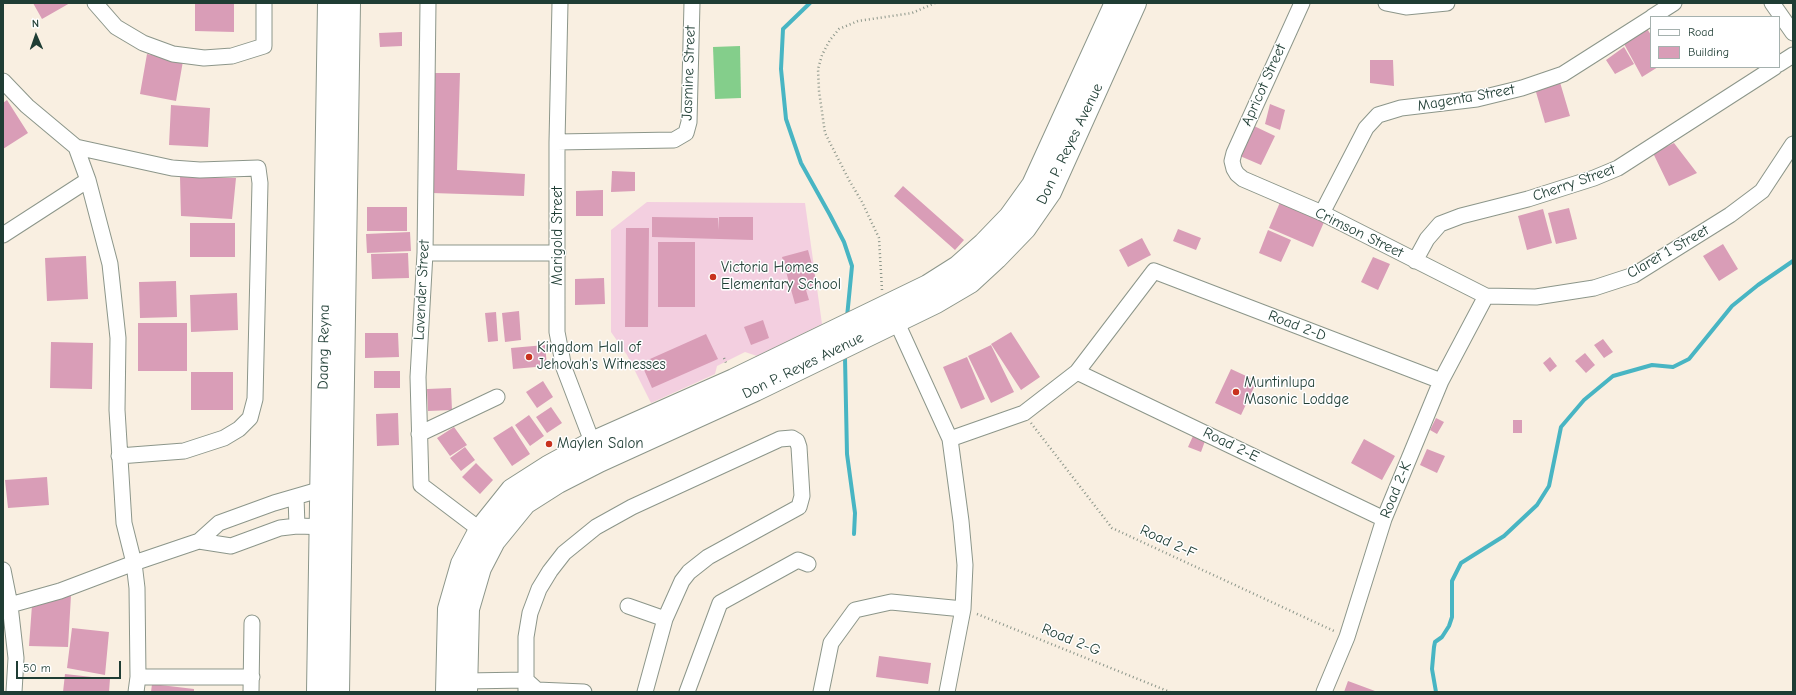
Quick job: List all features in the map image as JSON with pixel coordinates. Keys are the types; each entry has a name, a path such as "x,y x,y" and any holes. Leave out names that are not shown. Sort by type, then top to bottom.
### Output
{"street":[{"path":"95,3 116,27 142,43 172,54 204,58 232,56 264,46 264,3"},
{"name":"Daang Reyna","path":"329,3 332,486"},
{"name":"Daang Reyna","path":"318,692 331,527 349,3"},
{"name":"Lavender Street","path":"428,3 425,253 418,377 421,484 487,535"},
{"name":"Marigold Street","path":"560,3 557,142 558,332 564,368 596,452"},
{"name":"Jasmine Street","path":"557,142 674,140 686,133 689,122 692,3"},
{"name":"Don P. Reyes Avenue","path":"447,692 449,609 462,564 487,535 525,503 558,482 596,452 755,390 892,313 928,286 958,267 984,244 1010,217 1033,186 1116,3"},
{"name":"Don P. Reyes Avenue","path":"892,313 936,302 970,282 1025,228 1050,192 1136,3"},
{"name":"Apricot Street","path":"1234,169 1232,161 1234,153 1302,3"},
{"path":"1386,3 1406,7 1448,3"},
{"name":"Magenta Street","path":"1654,16 1674,3"},
{"path":"1772,3 1793,34"},
{"name":"Magenta Street","path":"1322,213 1366,128 1378,115 1401,108 1477,99 1522,88 1549,79 1563,74 1650,18"},
{"path":"1780,63 1793,55"},
{"name":"Cherry Street","path":"1415,261 1427,239 1440,224 1461,216 1534,197 1594,178 1618,168 1773,68"},
{"path":"4,84 27,106 76,147 98,151 146,164 172,168 200,170 258,168 260,190 256,391 250,418 239,429 224,438 184,451 119,456"},
{"name":"Claret 1 Street","path":"1486,296 1536,297 1594,288 1634,275 1730,215 1762,191 1793,144"},
{"path":"76,147 88,180 110,264 115,303 118,338 117,410 124,523 134,563 137,588 137,685 251,685 252,623"},
{"name":"Crimson Street","path":"1234,169 1243,179 1322,213 1486,296"},
{"path":"3,235 88,180"},
{"path":"425,253 558,253"},
{"name":"Road 2-D","path":"1077,372 1154,271 1441,381"},
{"name":"Road 2-K","path":"1324,692 1347,637 1384,519 1441,381 1486,296"},
{"path":"892,313 950,438 965,565 963,608 947,692"},
{"path":"950,438 1024,413 1077,372"},
{"name":"Road 2-E","path":"1077,372 1384,519"},
{"path":"420,434 497,397"},
{"path":"531,689 526,637 530,613 539,589 550,571 564,553 596,527 632,507 780,439 792,438 797,441 799,447 802,496 799,507 708,557 689,572 682,582 665,619 645,692"},
{"path":"10,605 60,591 134,563 200,541 219,523 332,486"},
{"path":"296,497 297,526"},
{"path":"249,512 255,537"},
{"path":"200,541 231,546 280,528 297,526 331,527"},
{"name":"Daang Reyna","path":"331,527 338,692"},
{"name":"Don P. Reyes Avenue","path":"466,686 468,609 480,568 487,535"},
{"path":"687,692 720,603 798,560 808,564"},
{"path":"3,570 10,605 16,658 14,692"},
{"path":"821,692 831,642 855,610 891,602 963,608"},
{"path":"628,606 665,619"},
{"path":"466,686 584,692"}],"path":[{"path":"892,313 882,290 879,238 876,229 831,147 825,132 819,91 818,69 822,55 830,40 840,28 858,21 912,13 935,3"},
{"name":"Road 2-F","path":"1024,413 1112,528 1347,637"},
{"name":"Road 2-G","path":"963,608 1170,692"}],"shaded area":[{"name":"Victoria Homes Elementary School","path":"647,202 805,203 822,324 757,356 745,352 717,366 715,374 651,403 627,355 611,332 611,230"}],"green space":[{"path":"740,46 741,98 715,99 713,47"}],"building":[{"path":"33,3 70,3 42,19"},
{"path":"195,3 234,3 234,32 195,31"},
{"path":"1646,27 1650,33 1650,68 1656,68 1642,77 1623,42"},
{"path":"402,32 402,46 380,47 379,33"},
{"path":"1624,47 1634,64 1615,74 1606,60"},
{"path":"147,54 183,61 176,101 140,94"},
{"path":"1370,60 1393,60 1394,86 1370,83"},
{"path":"434,73 460,73 457,170 525,174 524,196 432,193"},
{"path":"1559,79 1570,116 1545,123 1536,92"},
{"path":"7,100 28,133 3,149 3,103"},
{"path":"1270,104 1285,110 1280,130 1265,124"},
{"path":"171,105 210,108 208,147 169,145"},
{"path":"1254,126 1275,136 1261,165 1240,156"},
{"path":"1674,143 1697,173 1669,186 1653,153"},
{"path":"612,171 635,172 635,191 611,192"},
{"path":"180,177 236,178 232,219 181,216"},
{"path":"903,186 964,240 955,250 894,196"},
{"path":"603,190 603,216 576,216 576,191"},
{"path":"1281,200 1325,220 1313,247 1269,228"},
{"path":"367,207 407,207 407,231 367,231"},
{"path":"1569,208 1577,239 1556,244 1548,213"},
{"path":"1543,209 1552,243 1527,250 1518,216"},
{"path":"652,217 718,218 719,230 719,217 753,217 753,240 652,237"},
{"path":"190,223 235,223 235,257 190,257"},
{"path":"626,228 649,228 648,327 625,327"},
{"path":"1178,229 1201,238 1196,250 1173,241"},
{"path":"1268,230 1291,240 1281,262 1259,253"},
{"path":"410,232 411,251 367,253 366,234"},
{"path":"1142,238 1151,255 1128,267 1119,250"},
{"path":"658,242 695,242 695,307 658,307"},
{"path":"1723,244 1738,269 1719,281 1703,256"},
{"path":"808,250 818,287 806,290 809,300 795,304 782,257"},
{"path":"408,253 409,278 372,279 371,254"},
{"path":"86,256 88,299 47,301 45,258"},
{"path":"1373,257 1390,264 1378,290 1361,282"},
{"path":"604,278 605,304 575,305 575,279"},
{"path":"176,281 177,317 140,318 139,282"},
{"path":"237,293 238,330 191,332 190,295"},
{"path":"519,311 521,340 505,342 502,313"},
{"path":"496,312 498,341 488,342 485,313"},
{"path":"763,320 769,338 751,345 744,327"},
{"path":"138,323 187,323 187,371 138,371"},
{"path":"1011,332 1040,377 1021,390 991,344"},
{"path":"365,333 398,333 399,357 365,358"},
{"path":"706,334 718,359 652,388 641,363"},
{"path":"1603,339 1613,352 1604,358 1594,345"},
{"path":"51,342 93,343 92,389 50,388"},
{"name":"Kingdom Hall of Jehovah's Witnesses","path":"545,345 547,366 513,369 511,348"},
{"path":"991,345 1014,392 991,403 968,356"},
{"path":"1585,353 1595,365 1586,373 1575,361"},
{"path":"967,357 985,399 961,409 943,367"},
{"path":"1550,357 1557,366 1550,372 1543,363"},
{"name":"Muntinlupa Masonic Loddge","path":"1231,369 1257,381 1241,415 1215,403"},
{"path":"374,371 400,371 400,388 374,388"},
{"path":"191,372 233,372 233,410 191,410"},
{"path":"543,381 553,397 537,408 526,392"},
{"path":"451,388 452,410 428,411 427,389"},
{"path":"551,407 562,423 547,433 536,417"},
{"path":"398,413 399,445 377,446 376,414"},
{"path":"529,415 544,436 530,446 515,425"},
{"path":"1436,418 1444,422 1437,434 1430,430"},
{"path":"1513,420 1522,420 1522,433 1513,433"},
{"path":"512,426 530,454 512,466 493,438"},
{"path":"454,427 467,445 450,456 437,438"},
{"path":"1193,436 1205,441 1201,452 1188,447"},
{"path":"1364,439 1395,456 1382,480 1351,463"},
{"path":"465,447 475,460 461,471 450,458"},
{"path":"1427,449 1445,456 1437,473 1420,465"},
{"path":"476,463 493,480 480,494 462,477"},
{"path":"47,477 49,505 8,508 5,480"},
{"path":"71,595 68,647 29,646 32,605"},
{"path":"72,628 109,632 105,675 67,668"},
{"path":"879,656 931,663 928,684 876,677"},
{"path":"65,674 110,679 109,692 63,692"},
{"path":"1348,681 1375,691 1344,692"},
{"path":"152,684 194,689 194,692 151,692"}],"waterway":[{"path":"810,3 783,29 781,69 786,119 801,163 844,242 852,266 847,317"},
{"path":"1436,692 1432,669 1434,647 1435,642 1442,637 1449,626 1452,617 1452,581 1461,563 1504,536 1537,505 1549,486 1561,427 1584,400 1613,376 1652,365 1673,367 1689,359 1732,306 1758,285 1793,261"},
{"path":"845,358 847,454 855,513 854,534"}],"place":[{"name":"Victoria Homes Elementary School","path":"713,277"},
{"name":"Kingdom Hall of Jehovah's Witnesses","path":"529,357"},
{"name":"Muntinlupa Masonic Loddge","path":"1236,392"},
{"name":"Maylen Salon","path":"549,444"}]}
